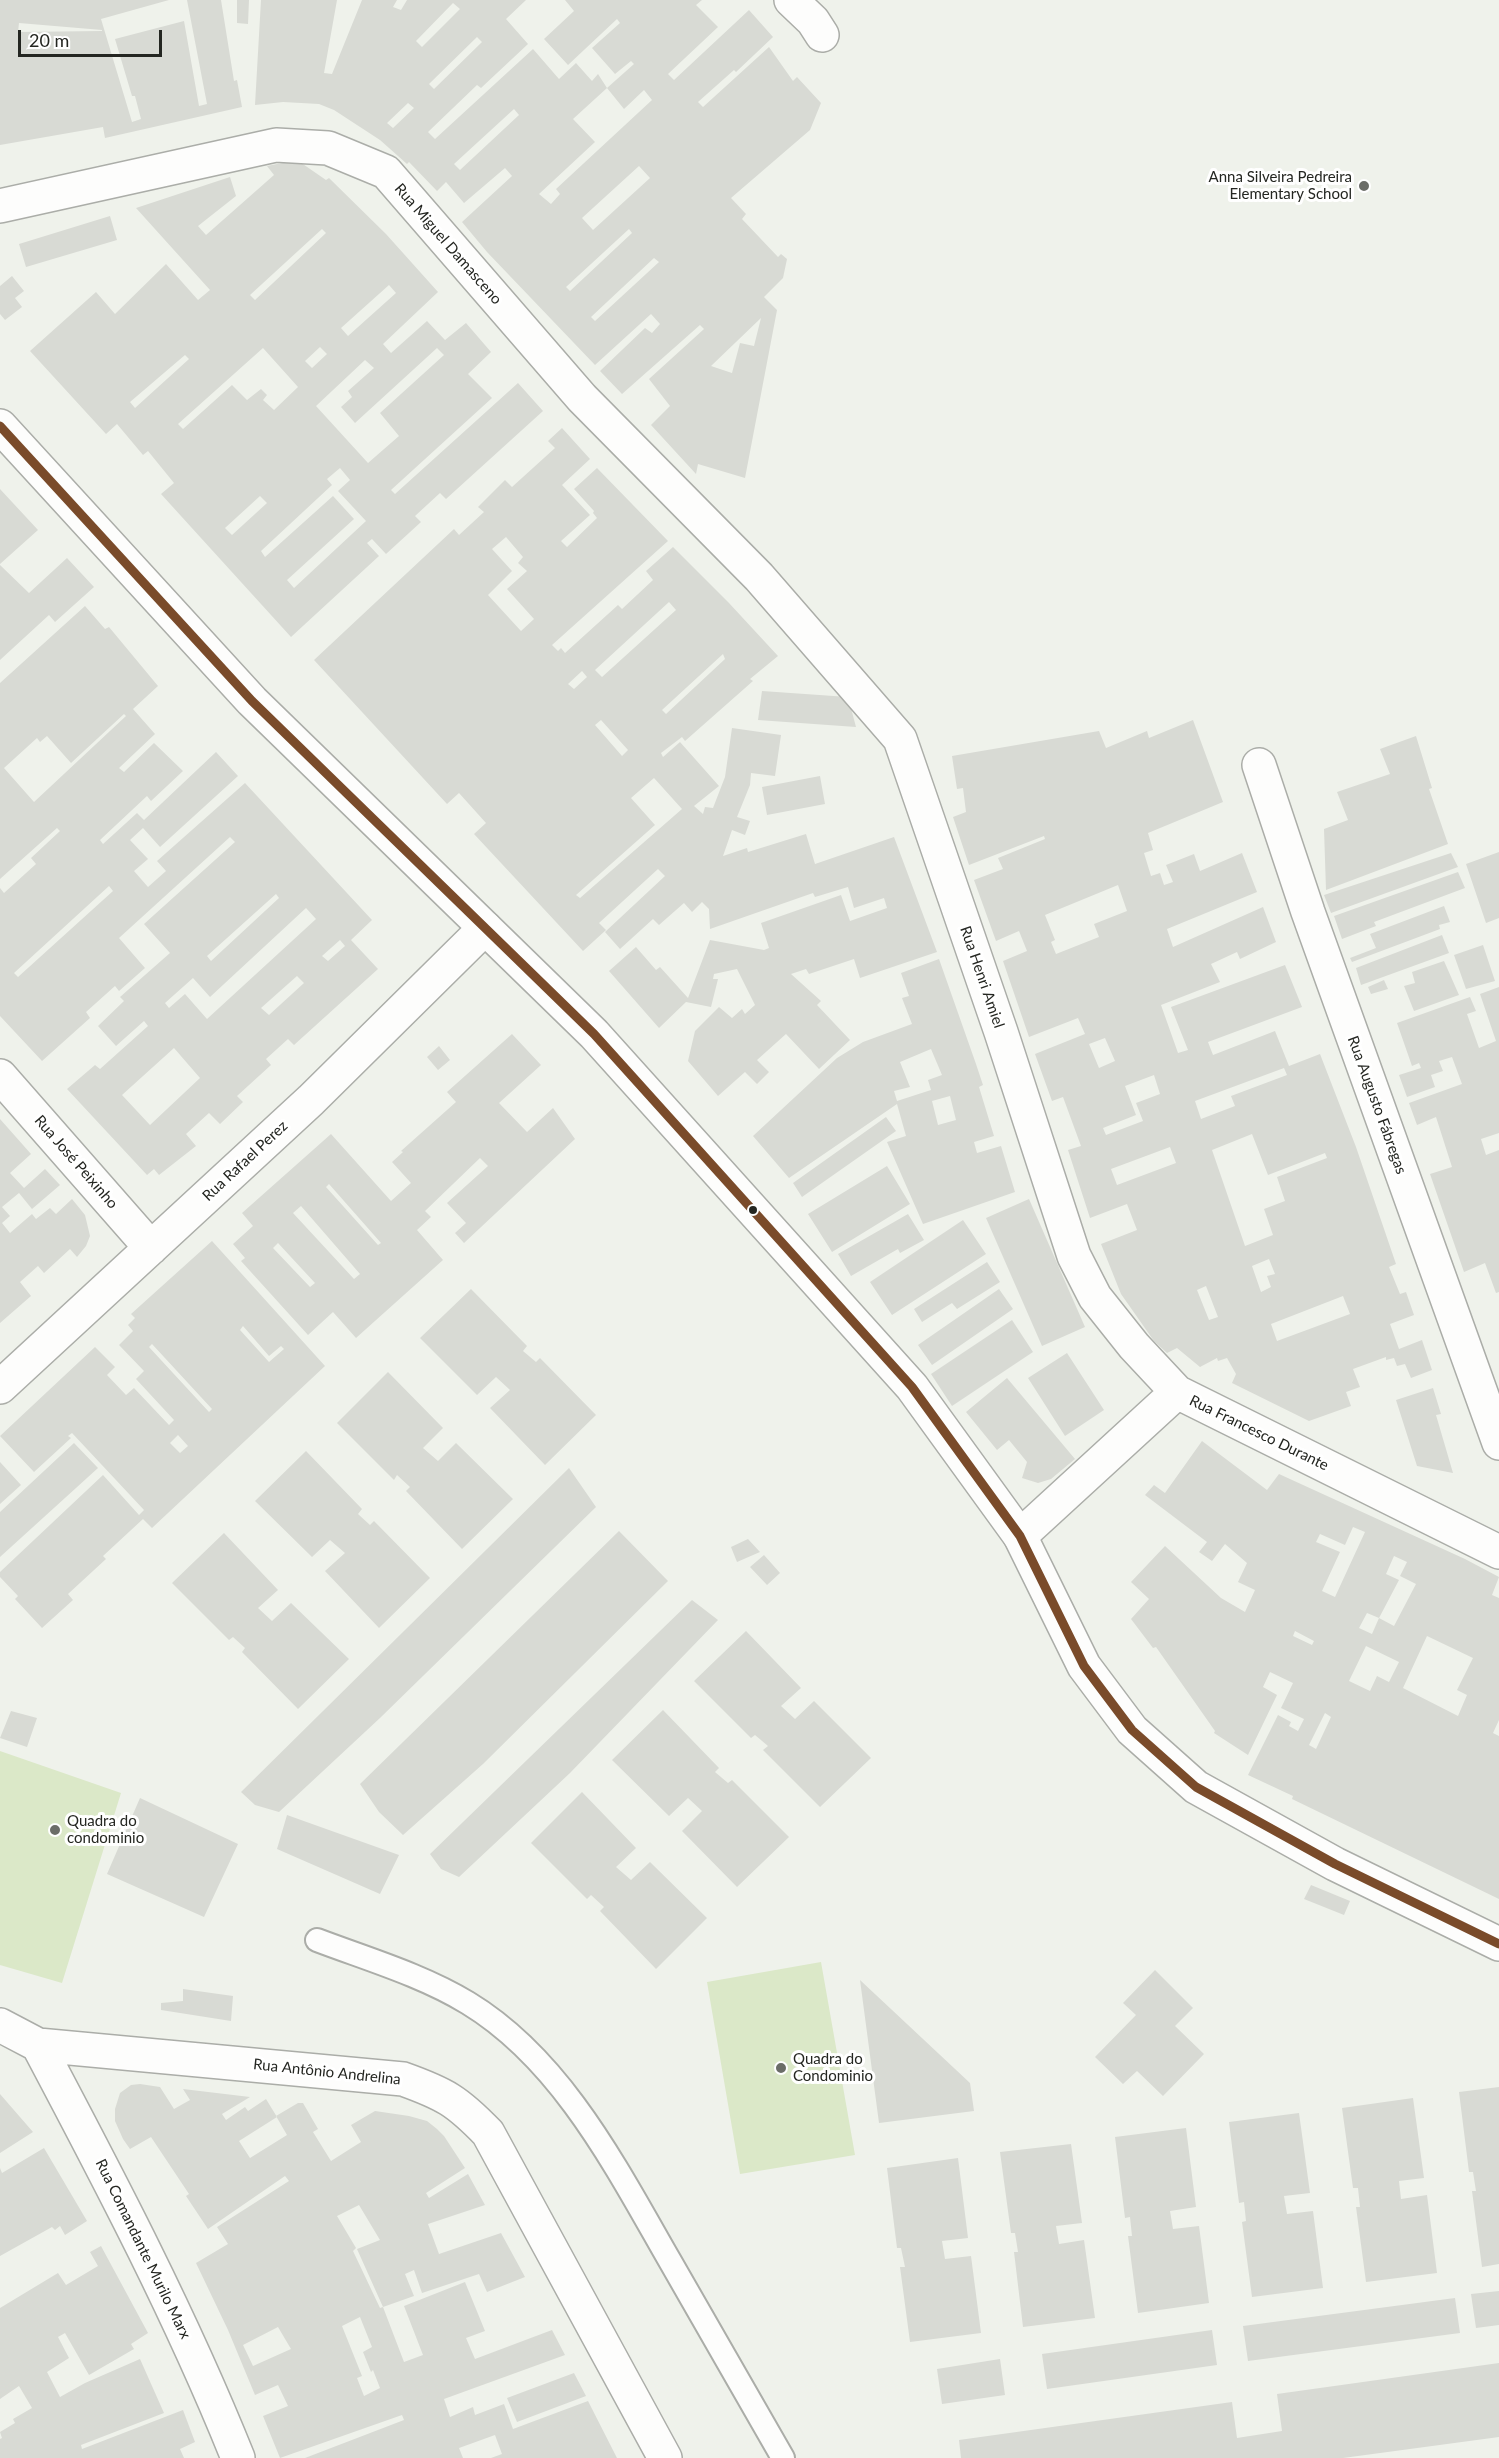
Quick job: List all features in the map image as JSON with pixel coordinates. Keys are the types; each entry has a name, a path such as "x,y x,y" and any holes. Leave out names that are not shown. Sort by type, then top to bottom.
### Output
{"street":[{"path":"791,0 813,21 822,34"},
{"name":"Rua Miguel Damasceno","path":"0,206 276,145 328,147 386,172 582,398 759,577"},
{"path":"0,426 252,701 594,1034 912,1387 1020,1536 1084,1666 1132,1730 1196,1787 1335,1864 1499,1944"},
{"name":"Rua Henri Amiel","path":"759,577 900,739 1001,1032 1074,1256 1095,1297 1134,1346 1177,1392"},
{"name":"Rua Augusto Fábregas","path":"1259,765 1308,912 1499,1443"},
{"name":"Rua Rafael Perez","path":"0,1387 311,1100 485,928"},
{"name":"Rua José Peixinho","path":"0,1076 151,1248"},
{"name":"Rua Francesco Durante","path":"1020,1536 1177,1392 1499,1552"},
{"name":"Rua Antônio Andrelina","path":"0,2025 38,2045 403,2079 441,2093 463,2107 488,2133 665,2458"},
{"name":"Rua Comandante Murilo Marx","path":"38,2045 135,2228 208,2385 238,2458"}],"lane":[{"path":"317,1940 468,2003 521,2043 574,2102 644,2216 783,2458"}],"green space":[{"name":"Quadra do condominio","path":"0,1751 121,1793 62,1983 0,1965"},
{"name":"Quadra do Condominio","path":"821,1962 855,2155 740,2174 707,1982"}],"building":[{"path":"0,0 169,0 101,19 132,122 141,119 115,39 184,21 199,106 207,104 187,0 221,0 234,81 237,80 242,107 105,138 103,127 0,145","holes":["19,23 102,31 18,32"]},
{"path":"237,0 249,0 248,24 237,23"},
{"path":"261,0 337,0 324,73 332,74 362,0 397,0 393,7 401,10 407,0 526,0 506,19 528,44 481,88 477,85 428,132 435,139 533,49 559,79 576,63 592,81 598,74 607,88 634,64 631,61 615,74 592,48 620,23 617,19 568,65 544,39 574,11 565,0 702,0 696,5 718,27 668,74 674,80 749,10 773,37 736,72 734,70 698,102 703,107 769,47 793,81 797,77 821,103 810,130 731,198 746,214 742,219 778,257 781,254 787,259 783,278 764,297 777,310 745,478 698,464 696,474 651,425 670,406 649,379 704,329 700,325 622,394 600,371 645,328 652,333 660,324 651,314 595,365 487,252 462,222 512,176 505,168 464,203 446,182 437,191 409,162 407,164 380,140 334,110 319,104 283,102 255,105","holes":["453,3 460,9 422,47 416,41","477,37 482,42 434,89 429,84","607,88 624,109 644,90 652,100 556,189 560,194 551,204 539,194 595,142 573,119","408,103 414,108 393,128 387,123","514,109 519,115 460,170 454,164","639,166 650,178 593,230 582,218","629,229 632,233 570,291 566,287","654,258 659,262 595,321 591,317","761,318 754,346 740,343 732,373 711,366"]},
{"path":"297,160 326,180 329,178 386,234 438,292 383,344 391,353 427,321 445,340 466,323 491,352 468,374 492,398 391,490 395,494 518,383 543,411 446,499 440,493 415,516 421,522 386,554 372,539 367,543 379,556 291,637 161,494 174,483 148,451 143,455 117,424 106,434 30,351 96,292 115,314 166,264 198,300 210,290 136,208 230,177 236,196 198,226 206,235 274,175 267,166","holes":["322,229 326,233 255,300 250,295","389,285 396,293 348,336 341,328","320,347 327,354 312,368 305,361","263,348 298,387 274,410 263,400 267,395 261,389 247,400 232,385 183,429 178,424","437,348 444,355 380,413 399,436 368,463 316,406 365,360 374,368 348,391 352,397 341,407 355,423","185,355 189,359 135,408 130,402","340,468 350,480 338,491 366,521 294,588 287,580 354,519 333,496 265,557 261,551 332,485 327,479","260,496 267,503 232,535 225,528"]},
{"path":"110,216 117,240 26,267 19,244"},
{"path":"12,276 24,291 15,298 22,307 5,320 0,314 0,286"},
{"path":"562,428 590,459 562,485 590,515 561,541 567,547 597,518 594,511 574,489 597,468 668,541 552,645 558,651 561,648 565,653 618,605 622,609 653,580 646,571 673,547 778,656 750,679 753,681 685,741 682,737 661,753 663,757 680,742 719,786 694,806 703,814 705,807 713,808 725,777 732,728 781,735 775,776 751,773 750,785 737,817 750,821 745,835 732,830 723,856 747,848 748,852 806,834 815,864 894,837 937,952 860,978 854,959 809,974 806,969 791,974 821,1001 817,1005 850,1040 819,1069 786,1034 757,1060 769,1072 757,1084 745,1072 718,1096 688,1061 695,1031 719,1007 732,1018 742,1009 745,1014 755,1005 737,969 714,974 713,979 718,979 711,1007 686,1002 659,1028 609,971 636,947 656,970 660,967 688,998 710,940 764,950 769,948 761,923 841,895 850,921 887,908 884,898 854,908 848,887 815,897 813,893 710,929 709,909 702,902 692,912 684,903 659,925 653,919 620,949 605,932 665,876 658,869 599,923 606,930 583,951 474,834 486,823 459,793 447,804 314,660 454,529 459,535 484,512 478,507 505,480 512,487 555,448 548,441","holes":["506,537 523,557 518,563 527,571 507,589 534,619 521,631 488,595 512,571 492,549","669,602 676,610 602,677 595,670","723,654 725,659 666,714 662,710","582,671 587,677 574,689 568,684","601,720 628,750 622,756 595,725","654,778 682,809 580,898 576,895 655,825 631,798"]},
{"path":"0,489 38,530 0,564"},
{"path":"67,558 94,587 55,622 49,615 0,660 0,565 29,593"},
{"path":"85,606 105,629 109,627 158,686 133,709 155,734 119,768 124,772 154,743 183,771 151,801 147,796 100,840 103,844 137,813 144,820 216,752 238,776 160,847 143,828 130,840 148,859 134,871 148,887 166,871 157,861 245,783 372,920 351,940 378,969 294,1045 288,1039 266,1059 271,1065 237,1096 243,1102 220,1124 209,1113 186,1134 196,1146 159,1175 154,1169 147,1175 67,1089 95,1065 100,1069 148,1026 144,1021 116,1046 98,1026 124,1001 120,997 170,953 144,924 235,842 230,837 119,938 145,968 119,991 115,986 86,1012 90,1018 42,1061 0,1016 0,888 4,893 36,864 31,858 60,831 57,828 0,879 0,683","holes":["124,714 126,716 34,802 4,768 37,738 40,742 47,736 71,763","109,886 113,891 18,977 14,973","276,894 279,898 211,961 207,956","306,908 316,919 207,1019 185,994 169,1008 165,1003 193,978 210,997","340,940 345,946 328,961 322,956","297,976 304,983 269,1015 261,1008","174,1048 200,1078 150,1125 122,1095"]},
{"path":"762,691 848,697 856,727 758,720"},
{"path":"1193,720 1223,802 1148,833 1153,850 1144,853 1151,876 1160,873 1164,885 1173,882 1166,865 1194,854 1200,871 1242,853 1257,892 1167,929 1173,947 1263,907 1276,942 1240,959 1237,952 1211,964 1220,982 1161,1005 1178,1053 1188,1050 1171,1007 1285,965 1302,1007 1208,1042 1213,1055 1275,1031 1289,1066 1320,1054 1356,1147 1396,1264 1389,1267 1400,1294 1406,1292 1414,1315 1390,1324 1399,1349 1422,1340 1432,1370 1411,1378 1405,1364 1397,1366 1394,1358 1386,1360 1386,1357 1353,1369 1360,1387 1346,1392 1351,1406 1309,1421 1232,1383 1236,1374 1227,1358 1218,1361 1217,1358 1200,1367 1177,1348 1167,1353 1154,1341 1121,1294 1101,1244 1137,1230 1127,1204 1090,1218 1068,1150 1081,1146 1063,1097 1052,1101 1035,1054 1085,1034 1078,1018 1029,1037 1003,961 1027,951 1019,931 996,941 974,880 1003,869 998,858 1045,839 1044,836 969,865 953,817 966,812 963,788 957,789 952,756 1099,731 1106,748 1147,731 1149,738","holes":["1118,885 1127,911 1094,924 1099,937 1056,954 1051,942 1055,940 1045,915","1105,1038 1115,1061 1099,1068 1089,1044","1284,1068 1287,1075 1231,1096 1235,1106 1201,1119 1195,1101","1154,1075 1160,1094 1136,1103 1143,1121 1106,1135 1103,1128 1136,1115 1125,1086","1252,1134 1268,1175 1325,1153 1327,1158 1277,1177 1285,1201 1264,1209 1273,1235 1245,1246 1212,1150","1170,1147 1176,1163 1117,1185 1111,1169","1269,1259 1275,1274 1267,1276 1271,1287 1261,1292 1252,1266","1206,1286 1218,1317 1209,1320 1197,1290","1343,1296 1350,1314 1277,1341 1271,1324"]},
{"path":"1416,736 1432,788 1429,789 1448,844 1326,890 1324,829 1348,820 1337,792 1390,774 1380,749"},
{"path":"820,776 825,804 767,815 762,787"},
{"path":"1499,852 1499,918 1486,923 1466,864"},
{"path":"1451,853 1458,867 1331,913 1324,895"},
{"path":"1458,872 1465,888 1374,922 1376,926 1342,939 1334,916"},
{"path":"1444,906 1450,922 1439,925 1440,929 1352,962 1350,958 1376,948 1370,934"},
{"path":"1442,935 1449,953 1361,985 1356,968"},
{"path":"1483,945 1495,981 1466,989 1454,955"},
{"path":"939,959 983,1085 979,1087 994,1136 974,1142 977,1153 1001,1146 1015,1192 923,1224 887,1142 906,1136 897,1104 789,1178 753,1136 837,1058 863,1042 912,1024 902,998 909,996 901,973","holes":["931,1049 942,1075 928,1080 931,1090 897,1101 894,1091 910,1087 900,1062","950,1096 956,1120 938,1125 932,1101"]},
{"path":"1444,961 1459,995 1414,1011 1404,986 1415,983 1412,972"},
{"path":"1384,980 1388,989 1371,994 1368,987"},
{"path":"1499,987 1499,1133 1481,1139 1486,1155 1499,1150 1499,1292 1496,1293 1485,1263 1464,1272 1430,1174 1452,1167 1436,1117 1417,1125 1409,1103 1462,1084 1452,1057 1439,1061 1443,1071 1431,1075 1435,1087 1407,1097 1399,1075 1421,1068 1419,1063 1412,1066 1397,1023 1470,997 1476,1011 1467,1014 1479,1048 1496,1041 1480,994"},
{"path":"512,1034 541,1065 499,1103 527,1132 553,1108 575,1139 464,1243 455,1233 466,1223 447,1203 488,1166 480,1158 425,1211 431,1217 417,1230 443,1260 356,1338 333,1312 308,1335 241,1261 245,1258 233,1244 253,1226 242,1213 331,1134 391,1201 411,1183 392,1162 403,1152 401,1151 456,1102 447,1092","holes":["329,1184 381,1243 378,1245 326,1187","301,1206 360,1274 354,1279 293,1213","278,1243 315,1283 310,1287 273,1248"]},
{"path":"439,1046 450,1060 438,1070 427,1057"},
{"path":"886,1117 896,1131 802,1197 793,1183"},
{"path":"0,1119 31,1154 10,1173 24,1188 45,1169 60,1185 32,1209 19,1193 2,1207 10,1216 2,1223 10,1233 32,1214 36,1219 50,1208 56,1214 72,1199 85,1215 90,1236 86,1246 77,1257 70,1249 44,1273 38,1266 20,1282 31,1296 0,1323"},
{"path":"887,1166 910,1204 832,1252 808,1214"},
{"path":"1029,1199 1085,1327 1042,1346 986,1218"},
{"path":"908,1214 924,1240 900,1253 898,1249 851,1276 838,1254"},
{"path":"963,1220 986,1254 892,1315 870,1282"},
{"path":"212,1241 325,1366 152,1528 143,1519 103,1556 106,1559 68,1594 73,1600 42,1628 15,1599 18,1596 0,1577 0,1572 103,1475 139,1515 144,1510 72,1433 68,1436 71,1438 34,1472 0,1436 95,1347 115,1367 107,1375 126,1395 134,1388 169,1425 174,1420 136,1379 144,1371 119,1345 133,1331 128,1325 135,1318 131,1314","holes":["243,1326 269,1356 281,1346 284,1349 269,1362 240,1330","152,1344 212,1409 209,1412 149,1347","178,1435 188,1446 180,1453 170,1443"]},
{"path":"987,1262 1000,1282 957,1309 952,1303 922,1322 914,1309"},
{"path":"471,1289 527,1346 523,1351 536,1362 540,1358 596,1415 545,1465 490,1408 510,1390 496,1377 477,1395 420,1338"},
{"path":"999,1289 1013,1309 932,1365 918,1345"},
{"path":"1012,1320 1033,1352 952,1406 931,1374"},
{"path":"1067,1353 1104,1410 1065,1436 1028,1378"},
{"path":"388,1372 443,1428 423,1448 438,1461 456,1443 513,1499 462,1549 406,1491 410,1487 397,1475 394,1480 337,1423"},
{"path":"1007,1378 1075,1459 1051,1479 1038,1483 1022,1478 1027,1462 1009,1440 997,1450 966,1412"},
{"path":"1433,1388 1441,1414 1436,1415 1453,1473 1417,1466 1396,1400"},
{"path":"1202,1441 1267,1490 1279,1474 1465,1559 1499,1577 1492,1595 1499,1598 1499,1720 1493,1733 1499,1736 1499,1899 1292,1799 1293,1796 1248,1775 1278,1715 1291,1722 1289,1726 1298,1731 1304,1719 1281,1708 1293,1683 1270,1672 1263,1687 1277,1695 1248,1755 1214,1733 1215,1731 1156,1647 1153,1648 1131,1619 1149,1599 1131,1582 1165,1546 1221,1598 1245,1612 1255,1590 1238,1582 1247,1563 1225,1544 1212,1561 1199,1552 1207,1542 1145,1495 1154,1485 1165,1493","holes":["1353,1527 1365,1532 1335,1597 1322,1591 1340,1552 1316,1542 1320,1534 1345,1545","1394,1556 1407,1562 1400,1576 1416,1584 1394,1626 1379,1618 1399,1580 1386,1574","1367,1613 1379,1618 1372,1634 1359,1628","1295,1631 1314,1641 1312,1645 1293,1636","1427,1636 1473,1658 1457,1690 1467,1695 1458,1716 1403,1688","1366,1646 1399,1662 1389,1682 1377,1676 1370,1691 1349,1681","1325,1713 1331,1717 1316,1749 1309,1745"]},
{"path":"74,1443 98,1468 0,1557 0,1512"},
{"path":"306,1451 362,1509 358,1514 370,1525 374,1521 430,1578 379,1628 325,1571 345,1553 330,1540 312,1557 255,1501"},
{"path":"0,1462 21,1485 0,1504"},
{"path":"569,1468 596,1507 380,1718 279,1812 255,1805 241,1792"},
{"path":"619,1531 668,1581 483,1764 403,1835 379,1812 360,1784"},
{"path":"224,1533 278,1590 258,1608 272,1621 291,1603 349,1659 298,1709 242,1652 245,1648 233,1637 229,1640 172,1583"},
{"path":"748,1539 760,1552 737,1562 731,1547"},
{"path":"764,1555 780,1573 767,1585 750,1567"},
{"path":"692,1600 718,1620 570,1773 459,1877 441,1869 430,1854"},
{"path":"746,1631 801,1688 781,1706 795,1719 814,1701 871,1758 820,1807 763,1750 768,1746 755,1735 751,1738 694,1681"},
{"path":"663,1710 719,1768 715,1772 728,1783 732,1780 789,1837 737,1887 682,1831 702,1811 688,1798 669,1816 612,1760"},
{"path":"11,1711 37,1718 27,1747 0,1738"},
{"path":"582,1792 636,1848 616,1867 631,1880 650,1862 707,1918 656,1969 600,1911 604,1907 591,1895 587,1899 531,1843"},
{"path":"140,1798 238,1844 204,1917 107,1874"},
{"path":"287,1815 399,1855 380,1894 277,1849"},
{"path":"1311,1885 1350,1901 1344,1915 1304,1899"},
{"path":"1155,1970 1193,2008 1175,2026 1204,2054 1163,2096 1137,2071 1123,2084 1095,2057 1136,2015 1123,2003"},
{"path":"860,1980 970,2083 974,2111 879,2123"},
{"path":"183,1989 233,1996 231,2021 161,2010 161,2003 183,2001"},
{"path":"131,2085 160,2087 174,2109 190,2100 183,2089 250,2097 222,2114 226,2120 245,2107 248,2111 266,2099 276,2116 298,2103 303,2103 318,2129 313,2132 331,2161 361,2142 351,2125 375,2111 427,2121 444,2136 465,2168 426,2193 429,2198 468,2174 485,2205 428,2224 439,2254 501,2233 525,2277 487,2292 479,2274 422,2293 414,2270 405,2274 414,2296 383,2307 404,2362 423,2355 404,2306 465,2282 485,2331 466,2338 475,2359 552,2330 565,2355 444,2399 450,2417 473,2407 475,2415 504,2404 513,2429 588,2401 617,2458 491,2458 502,2454 495,2435 459,2448 463,2458 305,2458 404,2420 402,2415 280,2458 263,2416 288,2406 278,2385 255,2395 228,2330 196,2263 228,2244 217,2227 289,2181 285,2176 208,2229 186,2196 189,2194 151,2137 130,2149 123,2139 115,2121 115,2109 120,2093","holes":["277,2117 287,2135 250,2158 239,2141","359,2205 380,2240 357,2249 383,2307 380,2308 353,2251 356,2248 337,2216","360,2317 372,2347 363,2352 380,2388 364,2396 357,2378 362,2376 342,2326","278,2327 291,2349 253,2366 243,2345"]},
{"path":"1499,2087 1499,2264 1482,2267 1472,2191 1476,2191 1473,2172 1469,2172 1459,2092"},
{"path":"0,2094 33,2132 0,2153"},
{"path":"1413,2098 1424,2178 1399,2181 1401,2199 1427,2195 1437,2273 1366,2282 1356,2207 1360,2207 1358,2188 1353,2188 1342,2108"},
{"path":"1299,2113 1310,2193 1284,2196 1287,2214 1313,2211 1323,2288 1252,2297 1242,2222 1246,2221 1244,2202 1239,2203 1229,2122"},
{"path":"1186,2128 1196,2207 1170,2211 1173,2229 1199,2226 1209,2303 1138,2313 1128,2236 1132,2236 1130,2217 1125,2218 1115,2137"},
{"path":"1071,2144 1082,2223 1056,2226 1059,2244 1084,2240 1095,2318 1023,2327 1014,2252 1018,2252 1015,2233 1011,2233 1000,2152"},
{"path":"44,2148 87,2221 65,2235 60,2226 55,2230 52,2227 0,2256 0,2168 2,2173"},
{"path":"958,2158 968,2238 942,2241 945,2259 971,2256 981,2333 910,2342 900,2267 905,2267 901,2248 897,2248 887,2168"},
{"path":"101,2246 148,2333 131,2344 134,2349 89,2375 65,2333 58,2337 69,2358 47,2372 60,2397 85,2383 140,2359 164,2413 81,2445 82,2449 183,2410 195,2442 180,2449 184,2458 0,2458 0,2439 2,2438 0,2432 15,2423 13,2419 32,2408 19,2386 0,2399 0,2308 58,2273 66,2285 98,2266 90,2252"},
{"path":"1499,2291 1499,2325 1476,2328 1471,2294"},
{"path":"1455,2298 1460,2333 1248,2361 1243,2326"},
{"path":"1212,2330 1217,2365 1047,2389 1042,2354"},
{"path":"1000,2359 1005,2395 942,2404 937,2369"},
{"path":"1499,2363 1499,2437 1343,2458 961,2458 959,2440 1232,2402 1237,2438 1282,2431 1277,2394"},
{"path":"574,2373 586,2396 517,2422 507,2398"}],"transit line":[{"path":"0,426 252,701 594,1034 912,1387 1020,1536 1084,1666 1132,1730 1196,1787 1335,1864 1499,1944"}],"place":[{"name":"Anna Silveira Pedreira Elementary School","path":"1364,186"},
{"name":"Quadra do condominio","path":"55,1830"},
{"name":"Quadra do Condominio","path":"781,2068"}]}
